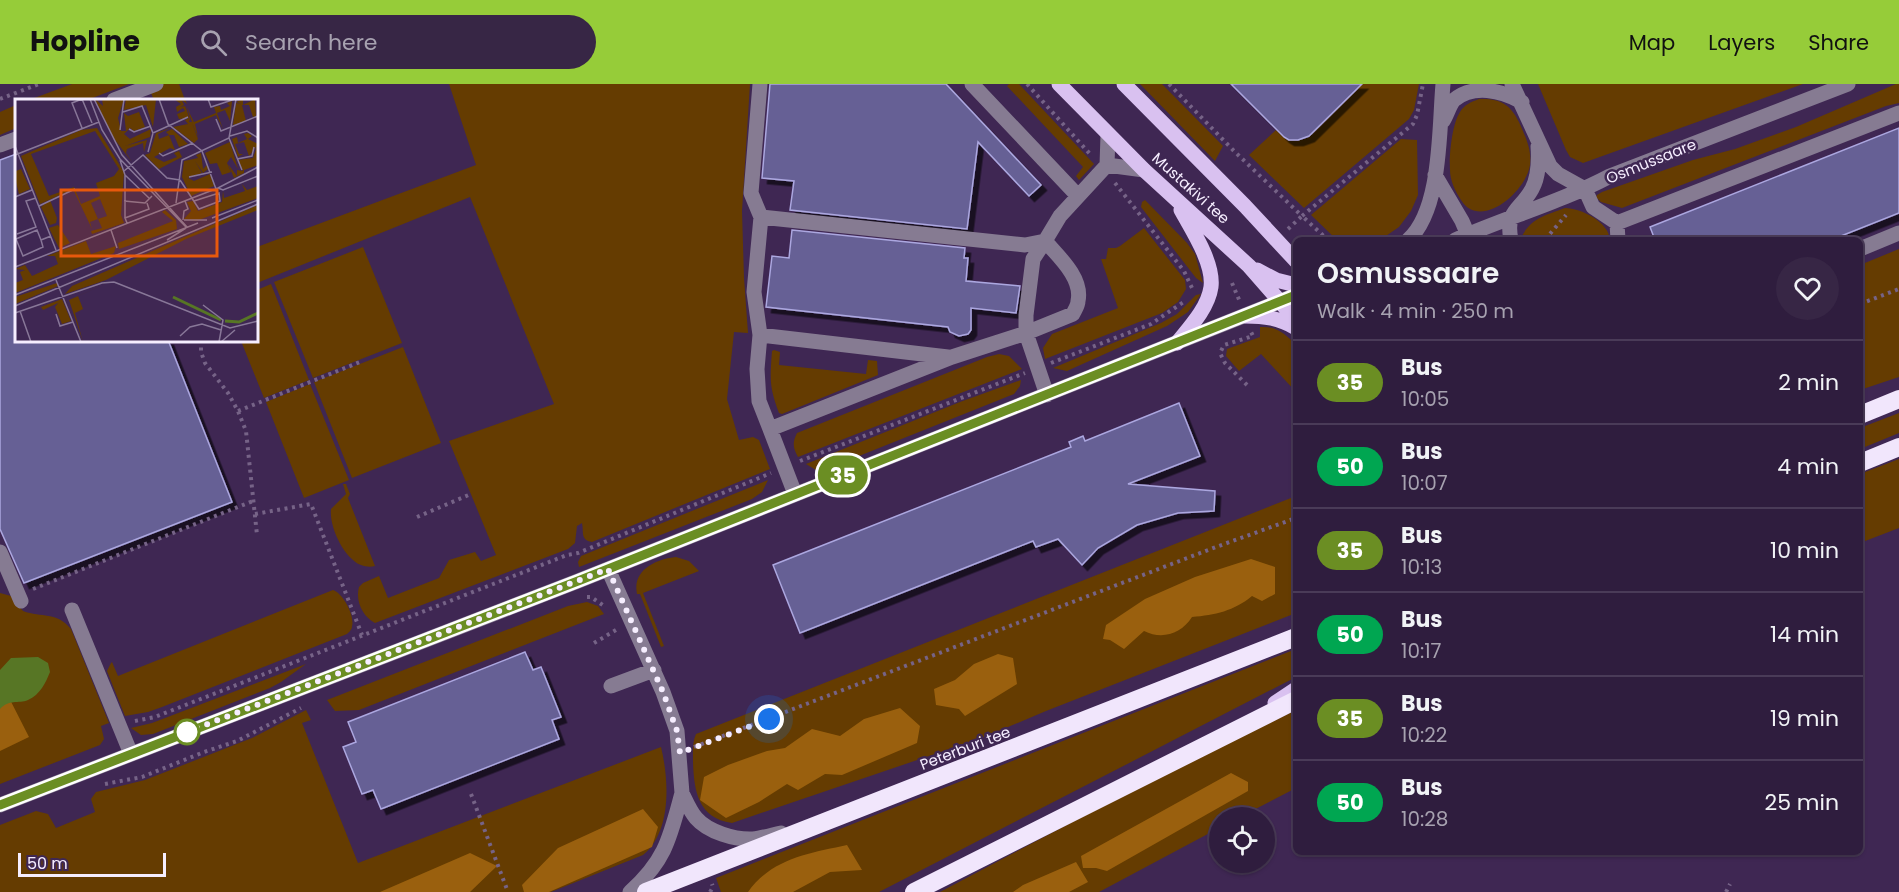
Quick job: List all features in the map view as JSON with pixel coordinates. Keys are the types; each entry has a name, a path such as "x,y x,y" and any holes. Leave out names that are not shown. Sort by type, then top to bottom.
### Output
{"highway":[{"path":"1863,414 1899,399"},
{"path":"1863,461 1899,447"},
{"name":"Peterburi tee","path":"646,892 1293,638"},
{"path":"914,892 1293,701"}],"main road":[{"name":"Mustakivi tee","path":"1059,84 1144,170 1288,300"},
{"name":"Mustakivi tee","path":"1124,84 1293,258"},
{"path":"1173,196 1210,268 1211,288 1202,309 1177,343"},
{"path":"1277,240 1293,251"},
{"path":"1249,266 1276,280 1293,284"},
{"path":"1245,316 1269,316 1293,326"},
{"path":"1221,736 1293,691"}],"street":[{"path":"117,99 156,84"},
{"path":"760,84 751,192 762,217 754,292 760,335 757,369 759,401 795,494"},
{"path":"972,84 1077,195"},
{"path":"1411,237 1420,226 1428,209 1435,175 1443,84"},
{"path":"1512,84 1550,166 1558,174 1585,189 1593,207 1617,223"},
{"name":"Osmussaare","path":"1467,237 1511,216 1530,212 1611,176 1848,84"},
{"path":"1439,129 1454,100 1465,91 1479,87 1491,87 1522,102"},
{"path":"1617,223 1899,113"},
{"path":"1047,394 1026,333 1033,259 1060,216 1105,167 1108,135"},
{"path":"1511,237 1511,216 1531,190 1537,177 1539,157 1537,138"},
{"path":"0,145 15,139"},
{"path":"1105,167 1144,170"},
{"path":"1435,175 1465,237"},
{"path":"762,217 1025,245 1045,241"},
{"path":"1617,223 1618,237"},
{"path":"1863,248 1899,233"},
{"path":"770,429 952,357 1026,333 1073,314 1079,300 1076,281 1066,265 1045,241"},
{"path":"0,805 608,569 1288,300"},
{"path":"760,335 952,357"},
{"path":"0,552 20,598"},
{"path":"608,569 654,670 677,731 680,753 682,793 671,834 660,860 630,892"},
{"path":"72,610 120,724 130,754"},
{"path":"611,686 654,670"},
{"path":"682,793 696,818 707,827 736,838 753,839 819,825"}],"path":[{"path":"0,99 39,84"},
{"path":"1028,84 1105,167 1184,271 1192,288"},
{"path":"1169,84 1234,151 1325,237"},
{"path":"1277,240 1302,216 1413,124 1423,84"},
{"path":"1192,288 1211,288 1232,284 1249,266"},
{"path":"120,724 155,717 567,555 578,553 786,467 1151,324 1184,303 1192,288"},
{"path":"1863,303 1899,289"},
{"path":"201,342 201,352 205,363 238,411 246,431 257,535"},
{"path":"238,411 360,362"},
{"path":"417,517 471,494"},
{"path":"20,598 254,501"},
{"path":"255,514 311,504 362,636"},
{"path":"680,753 1216,546 1293,519"},
{"path":"582,597 591,597 602,602 609,613"},
{"path":"594,643 616,630 613,622"},
{"path":"99,785 142,777 237,741 306,706"},
{"path":"471,794 508,892"},
{"path":"1726,892 1730,884"}],"shaded area":[{"path":"72,84 129,84 90,99 32,99"},
{"path":"147,84 179,84 185,99 154,99"},
{"path":"449,84 750,84 742,211 748,333 734,332 727,399 739,440 753,437 759,440 770,469 592,542 584,537 582,523 577,526 575,543 568,549 375,623 367,617 359,603 359,587 363,583 379,576 388,598 439,578 449,560 475,552 481,561 496,555 449,441 554,404 470,197 258,283 258,247 476,165"},
{"path":"1019,84 1094,164 1079,180 1076,176 1083,167 1007,86"},
{"path":"1140,84 1162,84 1223,146 1215,161"},
{"path":"1362,84 1419,84 1414,110 1409,119 1304,208 1249,155 1276,130 1292,139 1300,140 1309,137"},
{"path":"1538,84 1803,84 1583,163 1570,157 1566,150"},
{"path":"1899,84 1899,103 1886,106 1622,208 1601,202 1596,197 1602,192 1693,160 1735,149 1796,127"},
{"path":"1479,99 1498,101 1512,110 1526,138 1530,165 1527,176 1511,196 1490,210 1479,211 1469,209 1459,197 1452,182 1450,164 1457,117 1466,106"},
{"path":"15,105 15,128 0,135 0,112"},
{"path":"1401,139 1417,140 1418,195 1411,211 1399,227 1384,237 1334,237 1311,215"},
{"path":"1145,200 1195,254 1203,283 1196,278 1141,207"},
{"path":"1565,208 1579,210 1600,222 1609,237 1522,237 1533,222"},
{"path":"1144,228 1185,280 1186,289 1178,302 1162,313 1045,359 1043,348 1052,334 1118,308 1101,259 1106,259 1108,248 1120,246"},
{"path":"363,247 402,343 313,378 274,282"},
{"path":"1899,249 1899,377 1863,389 1863,264"},
{"path":"271,284 309,380 264,398 241,342 258,342 258,290"},
{"path":"1201,294 1188,312 1167,326 1067,371 1053,368 1161,323 1177,314 1196,295"},
{"path":"1260,327 1271,328 1293,342 1293,389 1261,354 1239,371 1226,356 1227,349 1260,337"},
{"path":"403,347 441,443 352,478 314,382"},
{"path":"772,351 780,352 779,365 866,374 868,360 877,361 878,375 782,414 779,413 773,396 771,382"},
{"path":"999,354 1009,356 1022,369 798,457 796,454 794,443 797,433"},
{"path":"1021,380 1014,394 824,470 816,470 806,464 960,402"},
{"path":"310,384 349,480 304,498 266,402"},
{"path":"1899,413 1899,433 1863,448 1863,427"},
{"path":"1899,459 1899,528 1863,542 1863,473"},
{"path":"768,480 762,492 752,499 579,567 578,562 581,556"},
{"path":"343,484 346,484 350,494 348,498 375,566 361,565 355,561 344,549 335,533 331,509 346,494"},
{"path":"1293,497 1293,614 982,738 732,823 712,815 700,802 694,773 693,748 696,734"},
{"path":"676,557 689,561 699,571 643,593 664,646 661,647 640,594 637,594 636,586 638,578 647,567 661,560"},
{"path":"1251,559 1275,567 1275,594 1262,601 1252,596 1224,611 1192,617 1182,628 1171,634 1158,635 1144,631 1124,649 1110,640 1103,639 1106,625 1145,599 1195,577"},
{"path":"333,590 341,595 350,611 352,627 347,634 162,707 125,716 107,671 112,662 118,676"},
{"path":"0,593 11,596 23,611 54,617 71,629 109,723 101,726 104,739 100,745 0,784"},
{"path":"587,602 598,606 604,614 359,710 335,711 327,700 568,606"},
{"path":"1293,650 1293,679 879,892 721,892 716,878"},
{"path":"998,654 1013,658 1017,684 965,716 959,709 936,705 934,689 955,680 974,664"},
{"path":"38,657 48,663 50,672 42,688 28,700 10,703 0,709 0,670 11,658"},
{"path":"306,664 270,688 153,734 141,735 131,728 152,723"},
{"path":"0,680 29,737 0,751"},
{"path":"900,708 920,726 917,743 842,775 825,774 798,790 787,784 759,802 726,818 700,800 704,777 728,765 767,751 785,748 812,729 840,736 864,719"},
{"path":"306,710 311,720 302,723 358,863 661,747 666,774 664,819 652,845 643,855 551,892 0,892 0,825 36,811 48,814 56,828 95,812 91,799 96,792 145,780 252,738"},
{"path":"1293,711 1293,790 1259,807 1209,807 1209,833 1099,892 940,892 1135,789"},
{"path":"1231,773 1248,782 1248,791 1220,807 1209,807 1209,813 1107,871 1083,868 1081,856"},
{"path":"643,809 658,827 652,847 549,892 524,892 522,885 558,848"},
{"path":"847,845 862,870 830,872 793,892 748,892 769,871 780,864 806,854"},
{"path":"470,853 497,866 470,892 380,892"},
{"path":"1076,862 1088,882 1069,892 1013,892 1023,885"}],"building":[{"path":"770,84 946,84 1041,185 1029,196 978,142 967,229 790,210 794,181 762,178"},
{"path":"1231,84 1362,84 1309,136 1289,140"},
{"path":"1899,128 1899,213 1839,237 1654,237 1650,227"},
{"path":"15,154 15,342 169,342 232,502 24,583 0,529 0,160"},
{"path":"792,230 965,248 964,258 968,258 966,281 1020,286 1016,313 971,308 971,330 968,334 959,336 950,332 948,327 766,307 772,256 789,258"},
{"path":"1179,403 1200,456 1128,484 1215,491 1214,511 1178,513 1137,525 1098,548 1082,565 1058,539 1036,547 1033,541 800,633 773,565 1071,447 1069,442 1083,436 1085,441"},
{"path":"525,652 533,670 541,667 561,717 552,720 559,739 381,809 373,790 362,794 343,747 356,742 348,722"}],"bus line":[{"name":"35","path":"0,805 578,581 1293,296"}],"route":[{"path":"187,732 608,569 663,692 677,731 680,753 769,719"}]}
